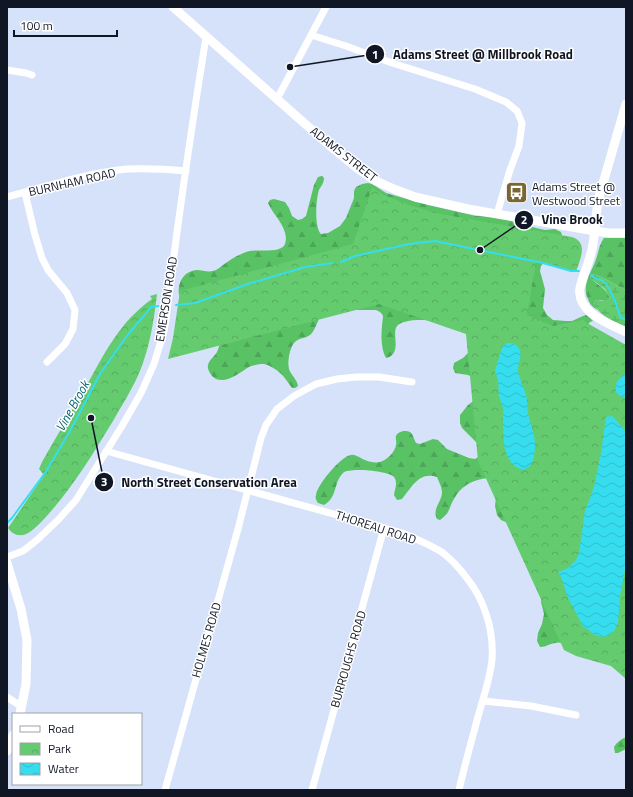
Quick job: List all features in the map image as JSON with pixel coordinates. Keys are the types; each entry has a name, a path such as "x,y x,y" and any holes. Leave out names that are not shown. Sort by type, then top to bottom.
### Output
{"main road":[{"name":"ADAMS STREET","path":"173,7 329,145 357,168 376,181 415,196 468,209 595,231 626,233"},
{"path":"626,104 599,197 591,251 580,288 581,300 586,308 596,317 626,332"},
{"path":"7,563 21,609 27,640 26,684 21,710"},
{"path":"7,751 12,738"}],"street":[{"path":"277,99 326,7"},
{"path":"311,35 392,63 475,89 506,102 517,111 522,123 520,146 510,170 497,214"},
{"name":"EMERSON ROAD","path":"7,557 23,551 32,544 58,520 76,500 141,393 154,364 164,332 206,37"},
{"path":"7,70 32,75"},
{"name":"BURNHAM ROAD","path":"7,197 102,173 143,168 186,172"},
{"path":"25,193 42,258 48,270 67,293 75,310 74,329 65,344 47,362"},
{"name":"HOLMES ROAD","path":"165,790 238,529 261,438 266,425 277,409 294,396 316,384 337,379 356,377 379,377 412,382"},
{"name":"THOREAU ROAD","path":"106,451 402,533 430,545 444,554 459,568 473,585 481,599 488,622 492,660 489,678 459,790"},
{"name":"BURROUGHS ROAD","path":"312,790 384,528"},
{"path":"7,697 21,710"},
{"path":"483,701 531,706 576,715"}],"green space":[{"path":"322,176 324,180 319,190 316,206 317,225 321,234 328,233 340,226 346,218 354,198 354,191 356,187 368,183 386,193 428,205 476,216 510,219 536,228 545,230 555,229 561,232 562,235 559,245 541,266 540,271 545,289 543,308 547,315 553,320 572,321 586,315 593,321 586,327 562,643 554,643 540,647 537,641 544,614 541,602 542,591 508,523 501,520 497,515 495,506 496,497 488,478 468,484 460,490 452,502 448,512 440,520 437,519 436,509 441,497 442,489 437,477 425,476 421,478 416,481 402,499 397,500 394,495 396,481 391,475 369,470 347,471 340,477 334,494 328,502 324,505 318,503 316,499 317,490 320,485 341,460 353,455 370,462 383,461 392,453 396,445 396,436 402,431 410,432 416,443 420,444 433,439 438,440 447,449 469,458 475,459 480,456 478,444 462,428 460,423 460,415 468,405 476,399 472,377 455,373 453,368 454,363 463,358 469,352 469,343 466,333 459,327 441,322 420,320 402,323 397,326 396,329 396,343 394,352 391,356 386,358 382,342 382,314 376,310 347,310 319,319 310,335 297,340 293,344 289,354 288,366 298,386 295,388 292,388 277,370 264,364 251,366 226,380 216,379 209,371 208,366 210,360 217,352 220,344 181,300 179,286 182,278 195,270 214,271 233,258 247,252 274,250 283,247 286,238 285,233 268,203 270,200 274,199 285,202 292,216 298,220 302,219 306,216 314,185 318,177"},
{"path":"372,188 384,195 409,205 435,213 572,237 580,243 582,252 576,272 536,262 527,315 553,326 583,320 626,345 626,679 611,666 576,656 564,650 478,461 466,334 379,304 168,359 173,338 180,291 353,244"},
{"path":"604,238 626,238 626,290 592,274 590,277 606,291 610,298 606,301 597,300 594,303 598,310 593,307 586,294 586,284"},
{"path":"592,274 626,290 626,327 606,317 595,306 595,299 601,301 609,300 610,298 605,289 591,279 590,277"},
{"path":"157,294 151,333 140,371 113,421 73,483 45,518 29,533 18,535 12,532 8,528 44,475 39,469 42,462 108,348 131,317 152,299 150,296"},
{"path":"626,737 626,749 615,753 615,745"}],"water":[{"path":"508,343 516,345 520,351 518,372 527,397 528,414 535,440 533,461 523,470 516,467 511,462 505,449 503,434 503,410 499,396 498,380 495,372 503,346"},
{"path":"626,373 626,398 620,396 616,392 616,385 621,377"},
{"path":"612,416 626,432 626,565 620,596 618,623 614,631 603,637 595,635 583,626 568,598 558,572 568,568 576,560 579,553 585,511 594,487 606,417"}],"waterway":[{"name":"Vine Brook","path":"341,262 355,256 409,244 435,241 543,263 571,271 579,271"},
{"name":"Vine Brook","path":"176,305 195,303 248,284 305,267 332,263"},
{"name":"Vine Brook","path":"591,275 602,280 606,284 620,317 626,320"},
{"name":"Vine Brook","path":"7,523 45,473 70,431 100,374 126,337 151,307 159,306"}],"place":[{"name":"Adams Street @ Millbrook Road","path":"290,67"},
{"name":"Adams Street @ Westwood Street","path":"517,193"},
{"name":"Vine Brook","path":"480,250"},
{"name":"North Street Conservation Area","path":"91,418"}]}
